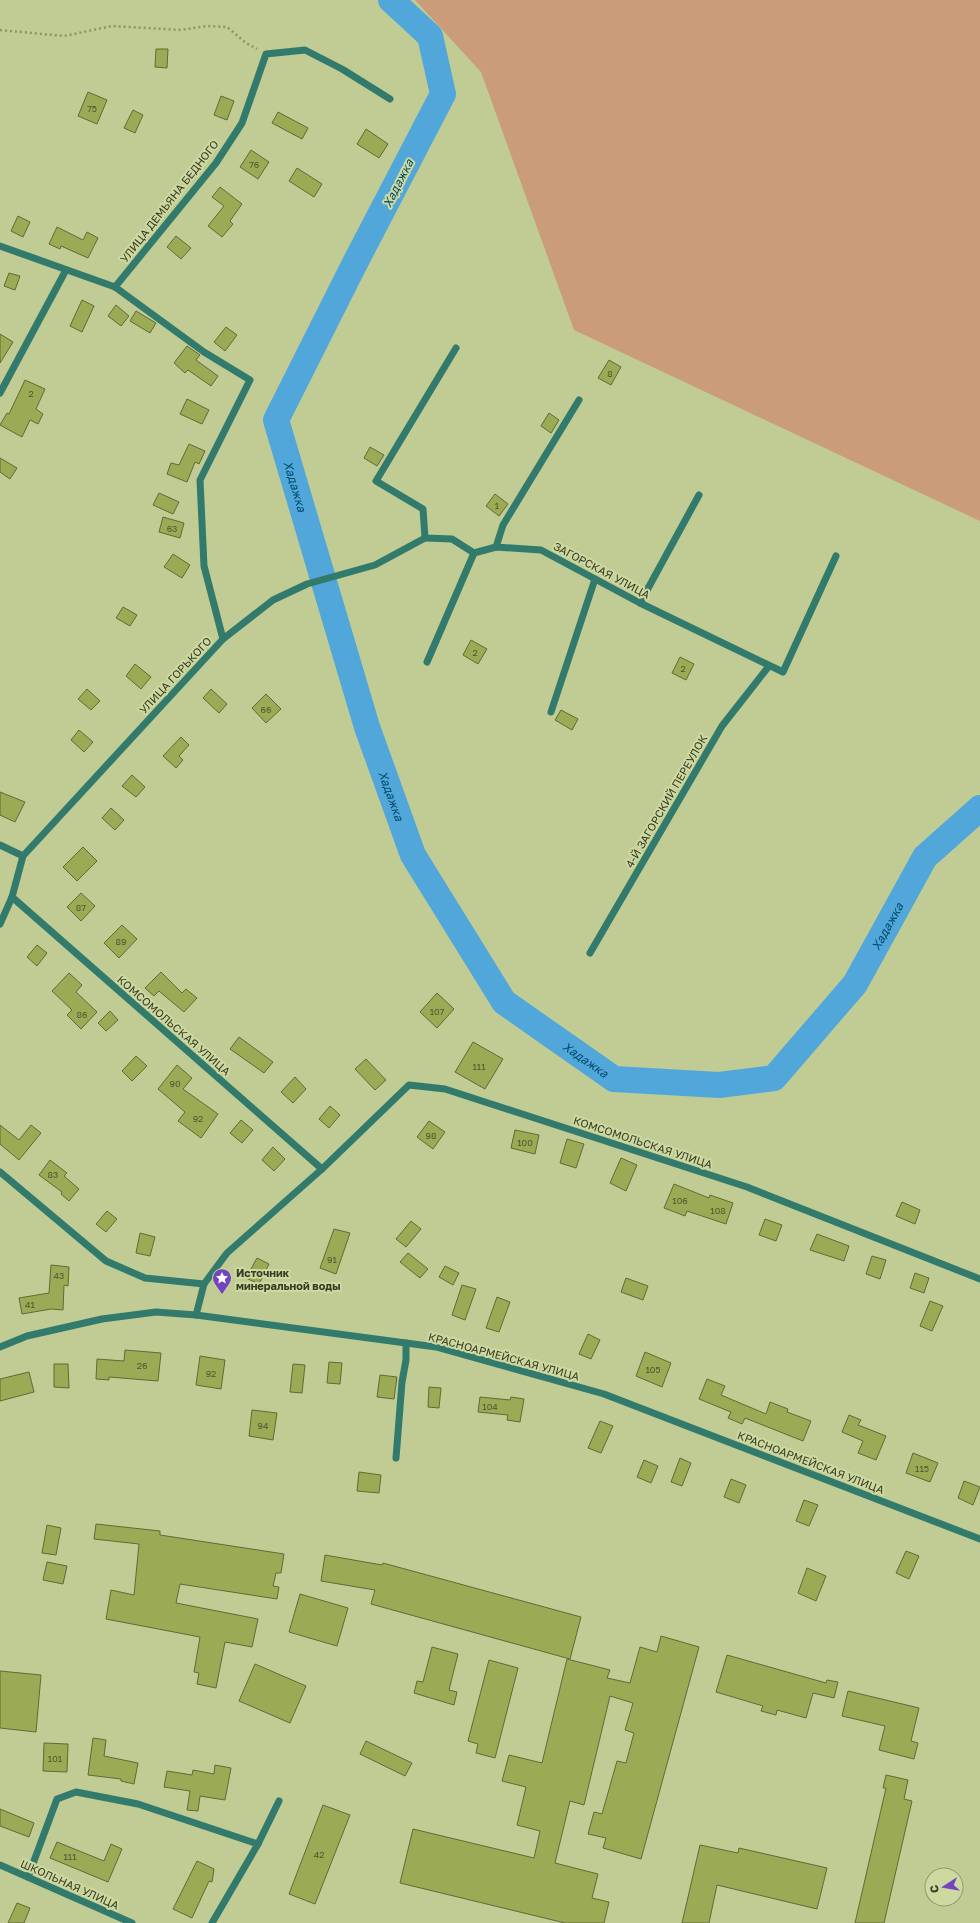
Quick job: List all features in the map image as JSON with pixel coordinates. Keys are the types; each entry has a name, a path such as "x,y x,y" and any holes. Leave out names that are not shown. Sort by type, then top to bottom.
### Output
{"street":[{"path":"266,54 305,50 342,69 390,99"},
{"name":"УЛИЦА ДЕМЬЯНА БЕДНОГО","path":"115,286 216,163 242,123 266,54"},
{"path":"0,246 115,286"},
{"path":"0,393 66,270"},
{"name":"УЛИЦА ГОРЬКОГО","path":"0,924 12,896 22,856 224,639 204,566 200,480 250,380 204,352 115,286"},
{"path":"425,538 423,509 376,481 456,348"},
{"path":"496,546 504,525 578,400"},
{"path":"640,603 699,495"},
{"path":"224,639 273,600 307,584 375,565 425,538 452,538 474,553 427,662"},
{"name":"ЗАГОРСКАЯ УЛИЦА","path":"474,553 496,546 541,550 640,603 783,672 836,556"},
{"path":"550,712 595,579"},
{"name":"4-Й ЗАГОРСКИЙ ПЕРЕУЛОК","path":"590,953 722,726 769,666"},
{"path":"0,845 22,856"},
{"name":"КОМСОМОЛЬСКАЯ УЛИЦА","path":"12,896 322,1169"},
{"name":"КОМСОМОЛЬСКАЯ УЛИЦА","path":"204,1284 227,1253 322,1169 409,1085 445,1089 746,1187 980,1279"},
{"path":"0,1172 106,1261 145,1278 204,1284 196,1315"},
{"name":"КРАСНОАРМЕЙСКАЯ УЛИЦА","path":"0,1347 27,1336 102,1319 156,1312 196,1315 436,1347 604,1394 980,1539"},
{"path":"396,1458 402,1382 406,1360 406,1343"},
{"path":"28,1877 57,1799 76,1792 138,1804 258,1844"},
{"path":"212,1923 258,1844 279,1800"},
{"name":"ШКОЛЬНАЯ УЛИЦА","path":"0,1865 132,1923"}],"path":[{"path":"0,30 64,36 112,26 182,30 207,26 227,27 246,43 266,54"}],"shaded area":[{"path":"415,0 980,0 980,521 574,330 481,72"}],"building":[{"path":"156,49 168,49 167,68 155,67"},
{"path":"88,92 107,100 97,124 78,116"},
{"path":"221,96 234,101 227,120 214,115"},
{"path":"133,110 143,115 135,133 124,128"},
{"path":"278,112 308,128 302,139 272,123"},
{"path":"366,129 388,144 379,158 357,144"},
{"path":"251,150 269,162 258,179 240,167"},
{"path":"297,168 322,184 314,197 289,181"},
{"path":"220,187 242,204 230,221 233,224 222,237 208,226 224,206 212,197"},
{"path":"18,216 30,222 23,237 11,231"},
{"path":"57,227 83,240 87,232 98,238 88,258 61,246 60,249 49,244"},
{"path":"176,236 191,248 181,259 167,247"},
{"path":"9,273 20,276 15,290 4,286"},
{"path":"82,300 94,306 82,332 70,326"},
{"path":"116,305 129,316 121,326 108,316"},
{"path":"136,311 156,323 150,333 130,321"},
{"path":"226,327 237,335 225,351 214,342"},
{"path":"0,334 13,342 0,363"},
{"path":"187,346 200,355 196,360 218,376 211,386 188,370 185,373 174,363"},
{"path":"609,360 621,367 611,385 598,378"},
{"path":"25,380 45,389 36,409 43,414 38,424 30,420 22,437 0,425 7,413 9,414"},
{"path":"187,399 209,410 202,424 180,414"},
{"path":"549,413 559,420 551,433 541,426"},
{"path":"189,444 205,451 199,464 195,462 187,482 167,474 171,463 179,465"},
{"path":"370,447 384,455 377,466 364,458"},
{"path":"0,458 17,468 10,479 0,472"},
{"path":"159,493 179,502 173,514 153,505"},
{"path":"495,494 508,504 499,516 486,506"},
{"path":"163,517 184,523 180,538 159,532"},
{"path":"173,554 190,565 182,578 164,567"},
{"path":"123,607 137,615 130,626 116,618"},
{"path":"471,640 487,649 478,664 463,655"},
{"path":"680,657 694,664 686,680 672,673"},
{"path":"135,664 151,677 141,689 126,676"},
{"path":"87,689 100,701 91,710 78,699"},
{"path":"211,689 227,704 219,713 203,698"},
{"path":"266,694 281,709 266,723 252,708"},
{"path":"561,710 578,719 572,730 555,720"},
{"path":"79,730 93,742 84,752 71,740"},
{"path":"181,737 189,745 179,756 183,760 176,768 163,756"},
{"path":"132,775 145,787 136,797 122,786"},
{"path":"0,792 25,802 15,822 0,815"},
{"path":"111,808 124,820 115,830 102,818"},
{"path":"83,847 97,861 77,881 63,867"},
{"path":"81,893 95,906 81,921 67,907"},
{"path":"122,925 137,939 119,958 104,943"},
{"path":"37,945 47,953 37,966 27,957"},
{"path":"161,972 182,993 186,989 197,998 184,1012 159,991 154,996 145,988"},
{"path":"69,973 82,985 76,992 97,1012 81,1029 67,1015 72,1010 52,991"},
{"path":"437,993 454,1009 437,1028 420,1012"},
{"path":"110,1011 118,1020 106,1031 98,1023"},
{"path":"239,1037 273,1062 264,1073 230,1049"},
{"path":"473,1042 503,1059 485,1089 455,1072"},
{"path":"136,1056 147,1066 132,1081 122,1071"},
{"path":"366,1059 386,1080 375,1090 355,1069"},
{"path":"177,1065 192,1078 183,1089 218,1114 201,1138 178,1121 185,1112 158,1089"},
{"path":"295,1077 306,1089 293,1103 281,1092"},
{"path":"330,1106 340,1115 329,1128 319,1119"},
{"path":"241,1120 253,1130 242,1143 230,1133"},
{"path":"429,1121 445,1132 433,1149 417,1137"},
{"path":"0,1125 19,1140 31,1125 41,1133 19,1160 0,1144"},
{"path":"515,1130 539,1135 535,1154 511,1148"},
{"path":"567,1139 584,1144 576,1168 560,1163"},
{"path":"273,1147 285,1159 274,1171 262,1160"},
{"path":"621,1158 637,1165 626,1191 610,1183"},
{"path":"50,1160 67,1173 64,1176 79,1189 69,1201 61,1194 62,1192 39,1175"},
{"path":"674,1184 709,1198 710,1195 733,1203 726,1224 687,1211 685,1216 664,1208"},
{"path":"902,1202 920,1210 915,1224 896,1216"},
{"path":"107,1211 117,1219 106,1232 96,1224"},
{"path":"765,1219 782,1225 776,1241 759,1235"},
{"path":"411,1221 421,1229 406,1247 396,1239"},
{"path":"334,1229 350,1233 336,1274 320,1268"},
{"path":"140,1233 155,1237 150,1256 136,1253"},
{"path":"817,1234 849,1246 844,1261 810,1250"},
{"path":"408,1253 428,1269 420,1278 400,1262"},
{"path":"872,1256 886,1260 880,1279 866,1274"},
{"path":"257,1258 269,1264 259,1284 246,1278"},
{"path":"51,1265 69,1267 68,1286 64,1285 63,1310 51,1309 22,1314 19,1298 49,1293"},
{"path":"445,1266 459,1273 453,1285 439,1277"},
{"path":"915,1273 929,1278 924,1293 910,1288"},
{"path":"626,1278 648,1286 643,1300 621,1292"},
{"path":"462,1285 476,1289 465,1320 452,1315"},
{"path":"497,1297 510,1302 499,1332 486,1328"},
{"path":"930,1301 943,1306 932,1331 920,1326"},
{"path":"588,1334 600,1340 591,1359 579,1354"},
{"path":"125,1350 161,1353 158,1381 109,1377 109,1380 96,1379 97,1359 124,1361"},
{"path":"645,1352 671,1363 662,1387 636,1376"},
{"path":"200,1356 225,1360 221,1389 196,1385"},
{"path":"329,1362 342,1363 340,1384 327,1383"},
{"path":"54,1364 68,1364 69,1388 54,1387"},
{"path":"293,1364 305,1365 302,1393 290,1392"},
{"path":"29,1372 34,1392 0,1401 0,1379"},
{"path":"380,1375 397,1377 394,1399 377,1397"},
{"path":"707,1379 725,1386 721,1395 766,1414 770,1402 788,1409 787,1412 811,1421 803,1441 745,1418 742,1424 728,1418 731,1412 699,1399"},
{"path":"429,1387 441,1388 439,1408 428,1407"},
{"path":"480,1397 510,1400 511,1397 524,1399 520,1422 507,1420 508,1415 478,1412"},
{"path":"252,1410 277,1413 273,1440 249,1436"},
{"path":"849,1415 861,1420 858,1425 886,1436 876,1460 858,1453 863,1441 842,1432"},
{"path":"600,1421 613,1426 601,1453 588,1448"},
{"path":"913,1453 938,1463 930,1482 906,1473"},
{"path":"680,1458 691,1463 682,1486 671,1482"},
{"path":"644,1460 658,1466 651,1483 637,1477"},
{"path":"359,1472 381,1475 379,1493 357,1491"},
{"path":"731,1479 746,1485 739,1503 724,1497"},
{"path":"964,1481 980,1487 973,1505 958,1498"},
{"path":"804,1500 818,1505 809,1526 796,1521"},
{"path":"96,1524 160,1531 160,1535 284,1554 281,1573 276,1573 273,1586 279,1587 277,1599 180,1584 176,1603 258,1619 252,1647 225,1642 216,1688 197,1684 199,1673 194,1672 200,1637 106,1619 111,1590 134,1595 139,1544 94,1539"},
{"path":"47,1525 61,1528 56,1555 42,1553"},
{"path":"906,1551 919,1556 909,1579 896,1573"},
{"path":"325,1555 382,1565 383,1563 581,1617 570,1659 371,1604 375,1590 321,1581"},
{"path":"47,1562 67,1566 63,1584 43,1580"},
{"path":"807,1568 826,1576 816,1601 798,1593"},
{"path":"300,1594 348,1608 337,1646 289,1632"},
{"path":"661,1636 699,1647 641,1859 603,1848 606,1838 588,1834 594,1812 602,1814 617,1761 626,1763 634,1733 625,1730 633,1703 610,1696 584,1805 570,1801 555,1863 598,1874 592,1898 609,1902 604,1923 565,1923 400,1883 413,1829 534,1858 540,1831 517,1825 526,1787 502,1781 509,1755 542,1763 567,1659 610,1670 607,1678 630,1683 640,1647 657,1652"},
{"path":"432,1647 458,1654 449,1690 457,1692 454,1705 414,1693 417,1681 423,1682"},
{"path":"727,1655 826,1683 827,1680 838,1682 834,1698 813,1693 806,1718 777,1710 776,1715 761,1711 763,1706 716,1692"},
{"path":"489,1660 518,1668 495,1758 476,1753 478,1744 468,1741"},
{"path":"255,1664 306,1686 290,1723 239,1701"},
{"path":"0,1671 41,1675 36,1732 0,1728"},
{"path":"848,1691 919,1708 911,1741 918,1743 914,1759 879,1750 885,1726 842,1716"},
{"path":"93,1738 106,1740 104,1756 138,1763 134,1784 121,1781 121,1779 88,1775"},
{"path":"366,1741 412,1763 405,1776 360,1754"},
{"path":"44,1743 68,1744 67,1772 43,1771"},
{"path":"215,1765 231,1768 225,1800 200,1796 198,1811 187,1810 190,1791 164,1787 167,1771 192,1775 193,1770 214,1774"},
{"path":"886,1775 908,1780 904,1799 912,1801 884,1923 855,1923 886,1788 883,1788"},
{"path":"323,1805 350,1815 315,1904 289,1894"},
{"path":"0,1809 34,1823 29,1837 0,1826"},
{"path":"57,1842 104,1861 111,1844 122,1849 108,1882 50,1858"},
{"path":"700,1845 738,1853 739,1848 827,1868 817,1909 717,1885 709,1923 682,1923"},
{"path":"197,1861 214,1869 212,1882 209,1881 192,1918 173,1909"},
{"path":"17,1903 30,1908 24,1923 8,1923"}],"waterway":[{"name":"Хадажка","path":"391,0 430,36 443,94 356,261 276,420 367,727 413,855 504,1002 614,1079 719,1085 774,1078 855,984 925,857 980,808"}],"place":[{"name":"Источник минеральной воды","path":"222,1295"}]}
